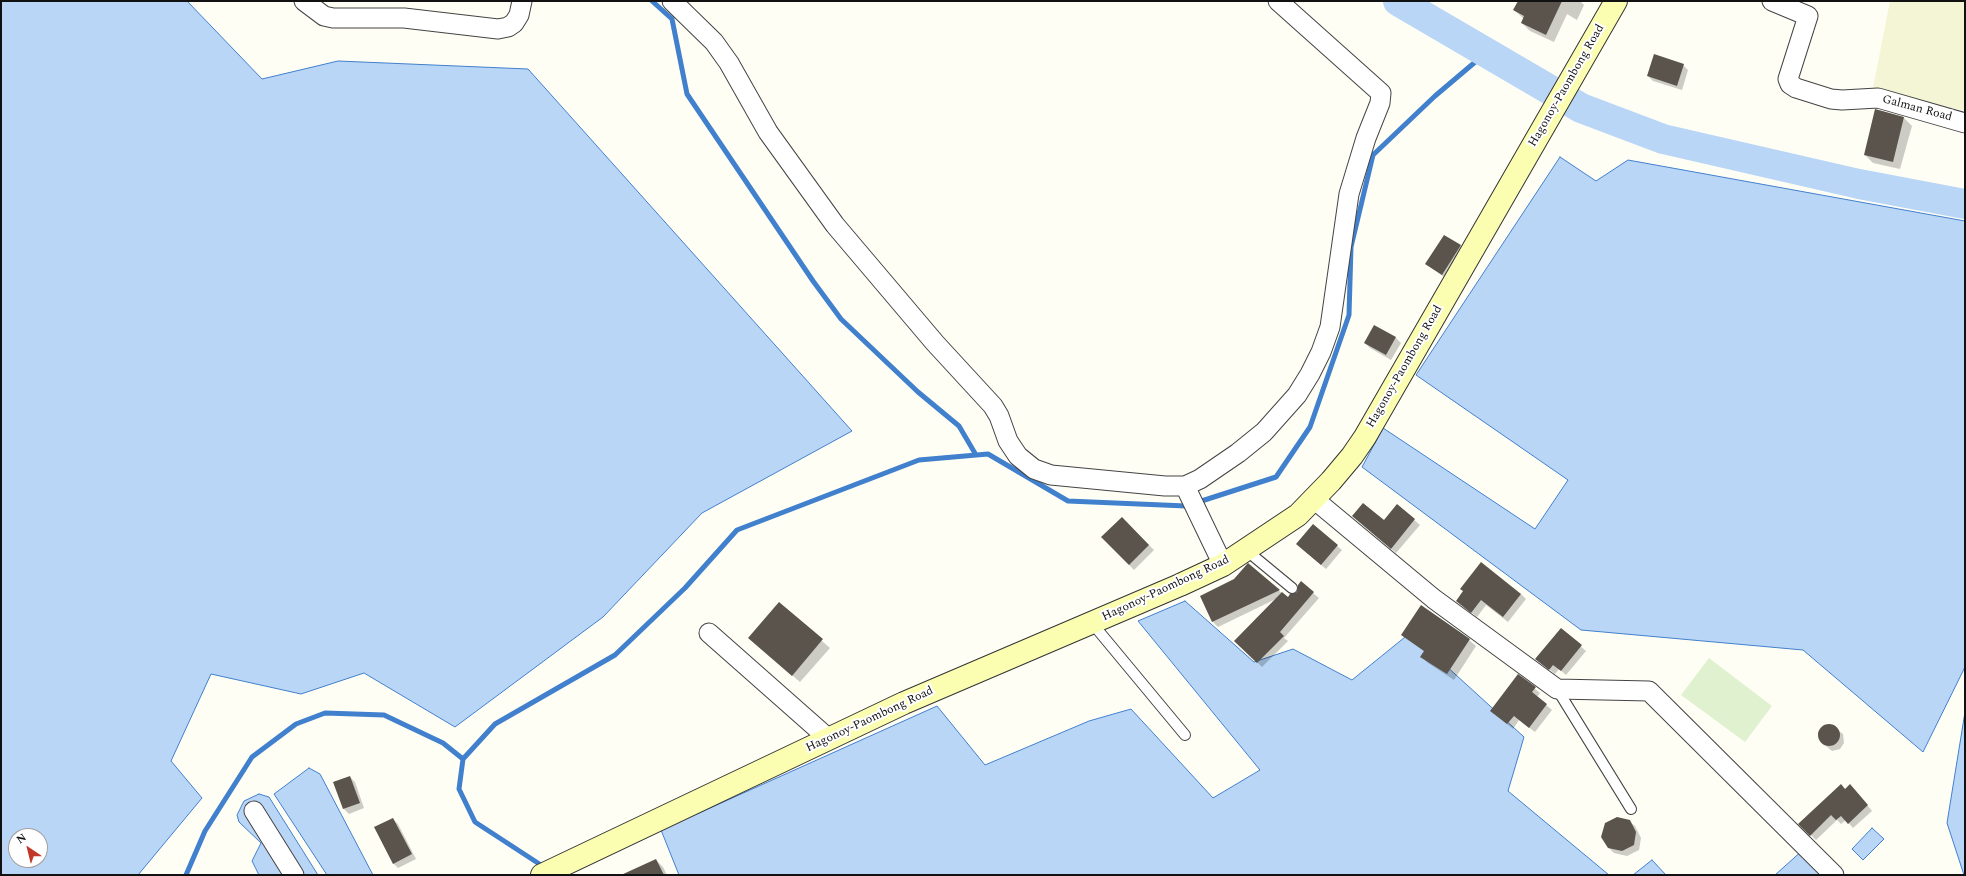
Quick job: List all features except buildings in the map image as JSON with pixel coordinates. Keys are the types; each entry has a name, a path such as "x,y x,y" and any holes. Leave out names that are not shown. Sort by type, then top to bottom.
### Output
{"main road":[{"name":"Hagonoy-Paombong Road","path":"542,875 904,703 1224,565 1298,515 1315,500 1352,456 1365,437 1616,1"}],"street":[{"path":"304,1 324,16 333,18 404,18 498,29 508,27 514,23 519,15 522,1"},
{"path":"672,1 718,48 729,63 768,132 835,225 935,343 993,406 999,416 1008,440 1018,456 1034,469 1051,475 1148,486 1188,493"},
{"path":"1188,493 1200,479 1264,432 1297,395 1321,352 1330,327 1348,194 1366,138 1382,97 1381,94 1278,1"},
{"name":"Galman Road","path":"1772,1 1808,16 1788,79 1790,84 1796,88 1831,99 1842,100 1878,98 1965,123"},
{"path":"1188,493 1224,565"},
{"path":"1315,500 1434,599 1557,689 1649,691 1834,875"},
{"path":"709,633 829,739"},
{"path":"254,811 294,875"}],"lane":[{"path":"1246,550 1292,588"},
{"path":"1092,623 1185,735"},
{"path":"1557,689 1631,809"}],"green space":[{"path":"1890,1 1965,1 1965,111 1873,88"},
{"path":"1709,658 1772,706 1745,742 1681,695"}],"water":[{"path":"1,1 187,1 262,79 338,61 528,69 852,431 702,513 603,617 455,727 364,673 301,694 211,674 171,761 202,798 138,875 1,875"},
{"path":"1560,157 1596,181 1628,160 1965,221 1965,667 1923,752 1803,650 1581,630 1362,467 1383,428 1535,529 1568,480 1416,375"},
{"path":"1185,601 1254,662 1293,649 1352,680 1410,633 1524,737 1508,791 1609,875 679,875 661,830 937,706 985,765 1089,721 1131,709 1213,798 1260,770 1138,621"},
{"path":"1965,712 1965,875 1964,875 1947,823"},
{"path":"309,768 320,774 373,875 327,875 274,794"},
{"path":"259,794 269,797 318,875 259,875 252,861 261,843 239,822 237,815 244,801"},
{"path":"1872,828 1884,839 1863,860 1852,849"},
{"path":"1804,849 1831,875 1775,875"},
{"path":"1652,860 1666,875 1633,875"}],"waterway":[{"path":"652,1 672,19 687,94 813,281 841,319 918,392 959,426 976,455"},
{"path":"1398,1 1581,108 1663,139 1859,184 1965,204"},
{"path":"544,867 475,822 459,789 463,759 495,724 615,655 685,588 737,530 919,460 988,454 1068,501 1186,506 1276,477 1310,427 1349,315 1351,247 1373,155 1435,96 1487,52"},
{"path":"186,875 205,831 252,757 296,724 325,713 384,715 443,743 463,759"}]}
